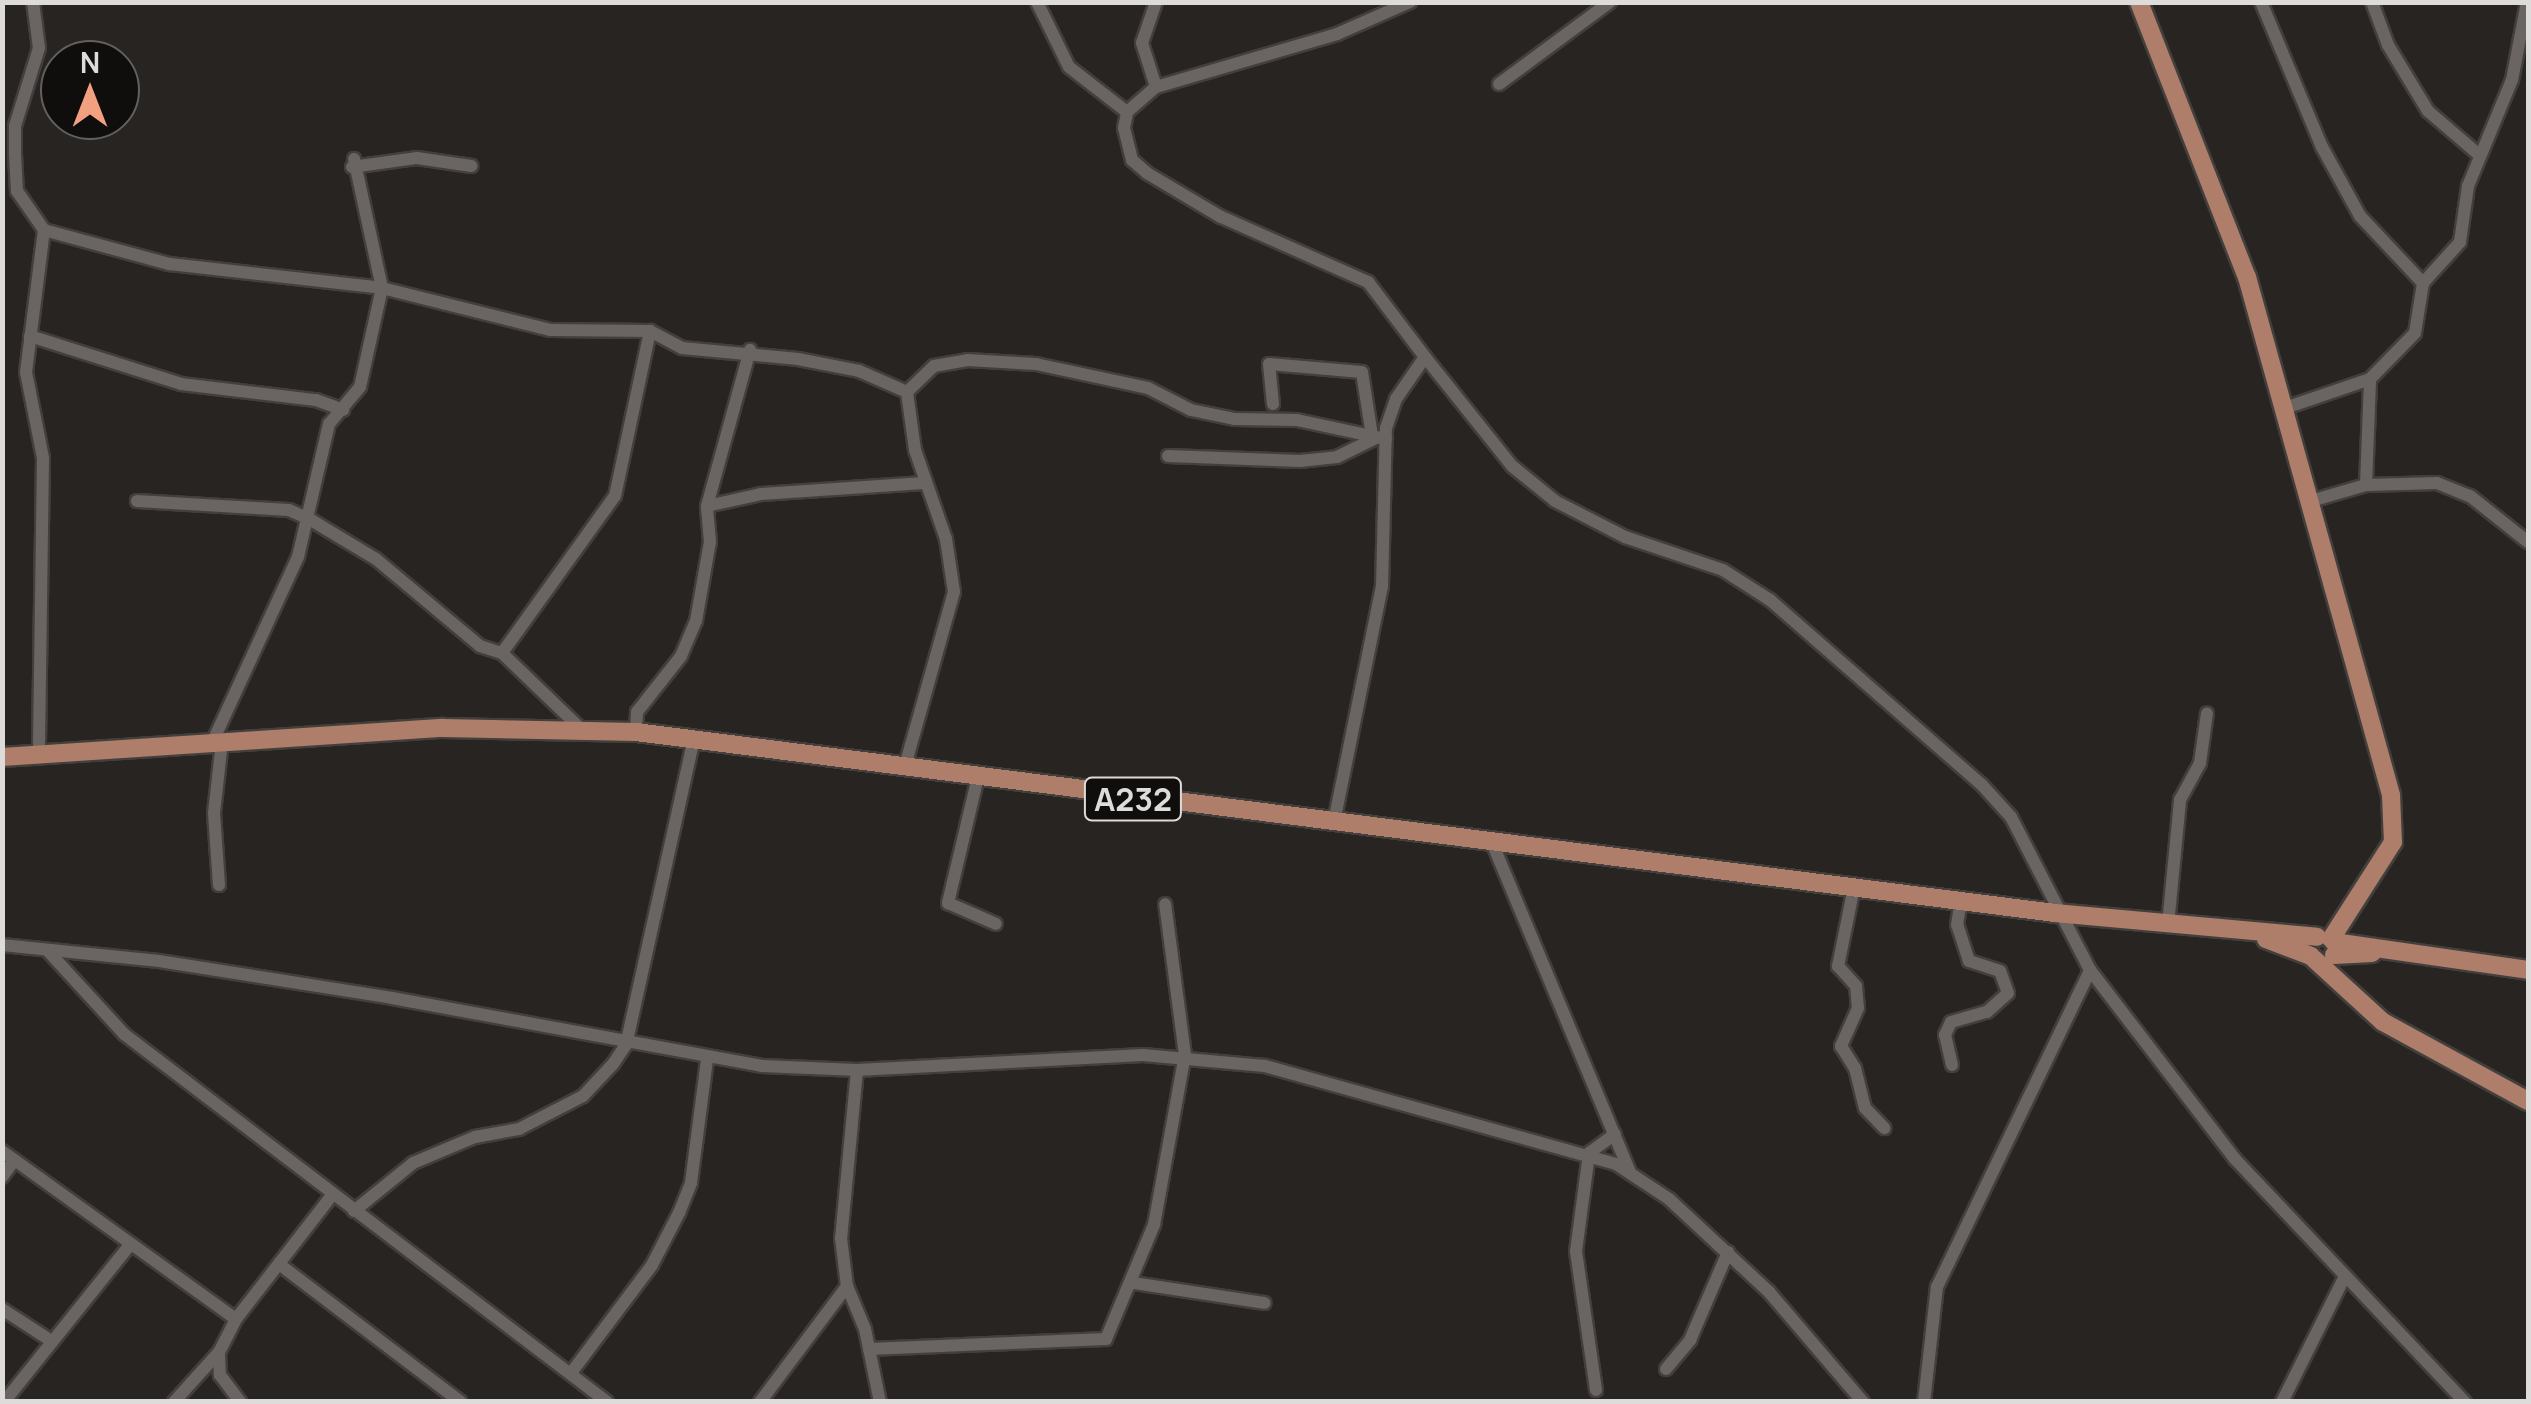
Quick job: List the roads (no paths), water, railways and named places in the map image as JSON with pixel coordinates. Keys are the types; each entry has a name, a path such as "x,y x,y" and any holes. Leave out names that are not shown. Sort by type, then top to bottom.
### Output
{"main road":[{"path":"2139,2 2227,220 2285,408 2394,812 2389,852 2324,948 2344,992 2383,1022 2528,1101"},
{"name":"A232","path":"2,757 444,728 636,732 978,778 2261,936 2324,948 2528,970"}],"street":[{"path":"33,2 39,48 15,126 15,154 17,191 44,230 170,264 382,288 552,330 650,331 682,348 750,350 859,371 907,392"},
{"path":"1037,2 1069,67 1128,112"},
{"path":"1156,2 1142,42 1156,87"},
{"path":"1410,2 1337,34 1156,87 1128,112 1127,146 1147,172 1222,217 1368,282 1512,466 1555,501 1625,537 1742,581 1808,627 1873,690 1928,732 2011,817 2055,913 2090,970 2235,1159 2465,1402"},
{"path":"1500,84 1610,2"},
{"path":"2261,2 2322,147 2360,216 2423,283"},
{"path":"2372,2 2388,46 2428,111 2478,154"},
{"path":"2285,408 2370,378 2415,333 2423,283 2460,242 2478,154 2512,80 2527,2"},
{"path":"220,885 214,813 217,742 311,520 329,424 360,386 382,288 353,163 417,158 472,166"},
{"path":"40,754 43,458 26,372 44,230"},
{"path":"502,652 614,496 650,331"},
{"path":"30,336 181,384 316,400 342,410"},
{"path":"636,732 637,712 680,656 696,621 710,542 707,506 750,350"},
{"path":"1168,456 1300,460 1337,457 1378,437 1396,400 1425,357"},
{"path":"907,392 934,366 967,360 1036,364 1148,388 1192,410 1234,420 1297,420 1378,437"},
{"path":"1273,404 1270,364 1362,372 1378,437 1382,587 1334,822"},
{"path":"2366,485 2370,378"},
{"path":"906,766 954,592 946,540 924,483 907,392"},
{"path":"707,506 761,494 924,483"},
{"path":"2310,501 2366,485 2437,483 2470,496 2528,542"},
{"path":"137,501 289,510 311,520 376,559 480,646 502,652 581,729"},
{"path":"2168,926 2180,800 2200,763 2207,713"},
{"path":"354,1212 413,1163 475,1137 519,1129 582,1096 626,1045 694,738"},
{"path":"978,778 948,902 996,924"},
{"path":"1491,840 1630,1172"},
{"path":"1854,887 1838,966 1856,986 1858,1008 1841,1046 1855,1068 1865,1108 1884,1128"},
{"path":"1952,1065 1945,1035 1952,1022 1987,1012 2008,993 2000,971 1969,961 1957,926 1961,901"},
{"path":"869,1349 1100,1343 1134,1283 1166,1179 1185,1056 1165,904"},
{"path":"2,945 160,961 392,998 707,1060 857,1070 1185,1056 1265,1066 1590,1154 1630,1172 1728,1252 1824,1350 1864,1402"},
{"path":"48,951 124,1034 607,1402"},
{"path":"1924,1402 1937,1287 2090,970"},
{"path":"571,1374 652,1264 679,1213 691,1182 707,1060"},
{"path":"857,1070 841,1209 847,1286 869,1349 880,1402"},
{"path":"1596,1390 1576,1251 1590,1154 1615,1134"},
{"path":"2,1151 128,1246 236,1319"},
{"path":"2,1176 15,1160"},
{"path":"174,1402 218,1352 236,1319 333,1194"},
{"path":"4,1402 128,1246"},
{"path":"1666,1369 1690,1340 1728,1252"},
{"path":"280,1264 461,1402"},
{"path":"2282,1402 2345,1276"},
{"path":"1134,1283 1264,1304"},
{"path":"760,1402 847,1286"},
{"path":"2,1309 50,1340"},
{"path":"218,1352 220,1376 240,1402"},
{"path":"2447,1402 2452,1385"}]}
